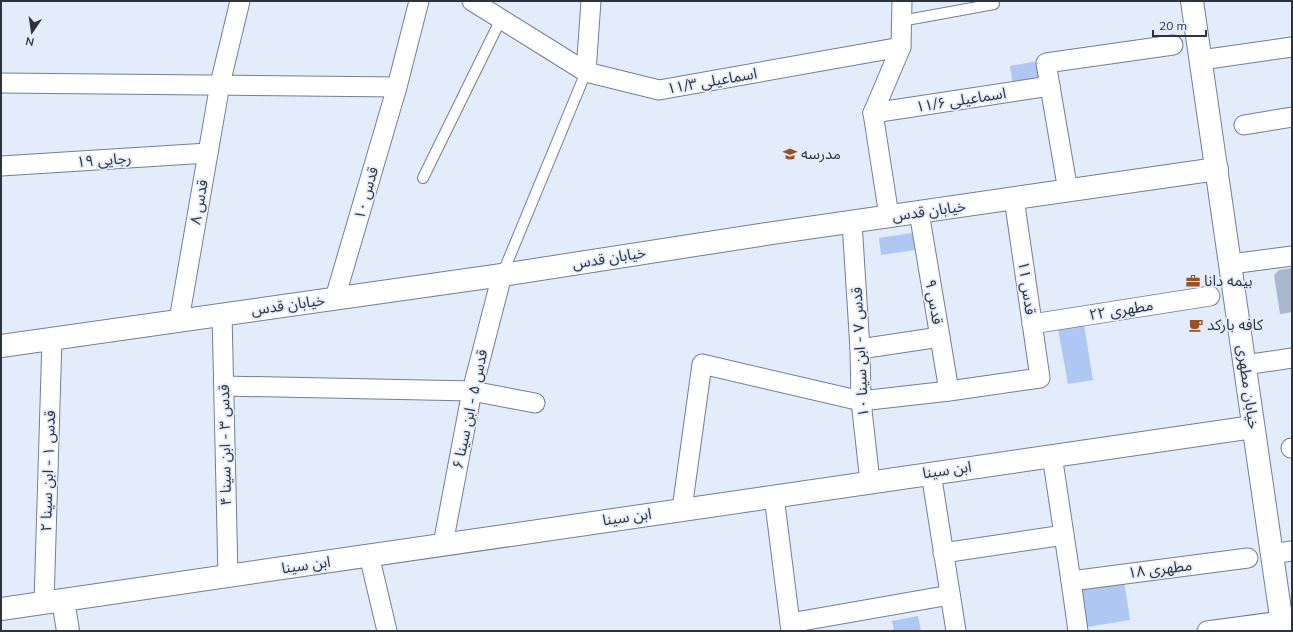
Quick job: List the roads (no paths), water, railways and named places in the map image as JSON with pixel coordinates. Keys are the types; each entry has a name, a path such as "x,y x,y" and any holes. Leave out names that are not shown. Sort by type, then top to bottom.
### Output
{"street":[{"name":"قدس ۸","path":"179,320 220,84 240,1"},
{"name":"قدس ۱۰","path":"335,298 397,87 419,1"},
{"name":"اسماعیلی ۱۱/۳","path":"472,1 586,72 659,90 901,47"},
{"path":"586,72 591,1"},
{"path":"889,216 872,113 901,47 902,1"},
{"name":"خیابان مطهری","path":"1192,1 1231,264 1253,427 1282,553 1282,626"},
{"path":"1068,191 1046,64 1173,46"},
{"path":"1201,60 1292,47"},
{"path":"1,83 220,84 397,87"},
{"name":"اسماعیلی ۱۱/۶","path":"872,113 1050,86"},
{"path":"1244,125 1292,117"},
{"name":"رجایی ۱۹","path":"1,166 208,153"},
{"name":"خیابان قدس","path":"1,346 502,275 766,234 1217,169"},
{"name":"قدس ۱۱","path":"949,391 1040,378 1014,198"},
{"name":"قدس ۹","path":"919,212 949,391"},
{"name":"قدس ۷ - ابن سینا ۱۰","path":"852,222 862,401 870,482"},
{"path":"1231,264 1292,256"},
{"name":"قدس ۵ - ابن سینا ۶","path":"443,544 472,391 502,275"},
{"name":"مطهری ۲۲","path":"1032,324 1210,296"},
{"name":"قدس ۳ - ابن سینا ۴","path":"222,314 228,576"},
{"path":"860,349 940,338"},
{"name":"قدس ۱ - ابن سینا ۲","path":"52,339 54,602"},
{"path":"1245,365 1292,358"},
{"path":"682,509 702,364 862,401 949,391"},
{"path":"224,386 472,391 535,403"},
{"name":"ابن سینا","path":"1,609 1052,455 1253,427"},
{"path":"1052,455 1078,631"},
{"path":"930,473 956,631"},
{"path":"774,496 791,627 950,595"},
{"path":"943,552 1064,534"},
{"path":"369,555 387,631"},
{"name":"مطهری ۱۸","path":"1071,581 1248,558"},
{"path":"54,602 68,631"},
{"path":"1207,631 1282,626"}],"lane":[{"path":"901,21 994,4"},
{"path":"423,178 501,19"},
{"path":"502,275 586,72"}],"place":[{"name":"مدرسه","path":"790,154"},
{"name":"بیمه دانا","path":"1193,281"},
{"name":"کافه بارکد","path":"1196,325"}]}
